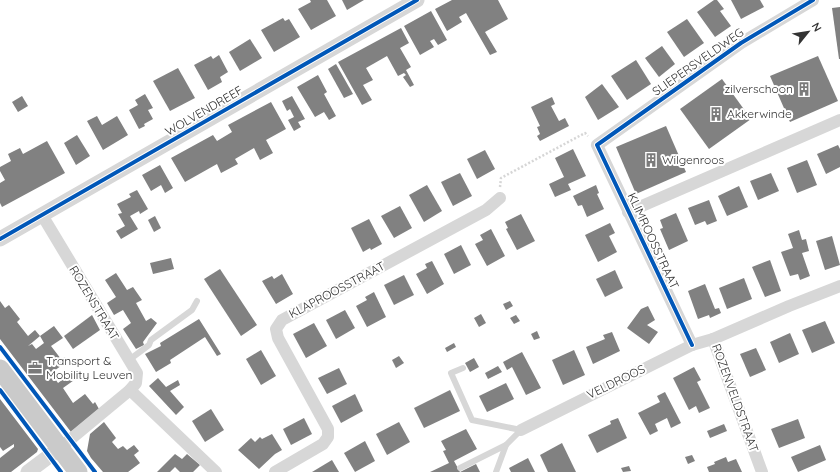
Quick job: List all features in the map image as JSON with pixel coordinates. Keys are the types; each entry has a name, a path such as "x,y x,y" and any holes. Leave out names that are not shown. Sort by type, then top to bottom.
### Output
{"main road":[{"path":"0,369 78,472"}],"street":[{"name":"WOLVENDREEF","path":"0,239 417,0"},
{"name":"SLIEPERSVELDWEG","path":"597,145 741,43 814,0"},
{"path":"628,212 840,120"},
{"name":"KLIMROOSSTRAAT","path":"597,145 692,345"},
{"name":"KLAPROOSSTRAAT","path":"275,472 323,444 328,437 328,429 278,338 276,329 282,320 486,210 500,198"},
{"name":"ROZENSTRAAT","path":"42,215 137,374 136,383 130,390"},
{"name":"ROZENVELDSTRAAT","path":"762,472 713,339 840,286"},
{"name":"VELDROOS","path":"521,430 692,345 713,339"},
{"path":"28,472 60,448 130,390 216,472"}],"lane":[{"path":"129,360 149,345 151,340 192,310 197,300"},
{"path":"464,368 451,373 472,420 521,430"},
{"path":"460,468 506,445 521,430"},
{"path":"496,472 506,445"}],"path":[{"path":"500,198 501,178 585,133 597,145"}],"building":[{"path":"310,0 327,0 336,16 311,30 298,9 311,2"},
{"path":"342,0 364,0 347,10"},
{"path":"452,0 498,0 508,19 485,32 497,52 490,55 466,13 459,17 462,22 447,31 435,9"},
{"path":"714,0 717,0 724,9 720,11 731,26 715,37 697,12"},
{"path":"731,0 760,0 764,7 741,19"},
{"path":"840,7 840,59 839,59 832,8"},
{"path":"431,11 447,40 438,45 434,39 430,41 434,47 420,55 404,26"},
{"path":"283,18 285,21 289,19 300,37 274,52 261,30"},
{"path":"687,19 704,43 684,57 667,32"},
{"path":"401,28 409,43 400,48 411,67 406,70 414,85 410,87 403,77 406,75 404,73 398,76 387,56 366,68 373,80 363,85 372,100 362,105 338,62"},
{"path":"250,39 262,58 240,71 229,52"},
{"path":"662,46 675,64 659,77 645,58"},
{"path":"219,55 228,72 220,77 222,82 208,90 194,65 211,56 213,59"},
{"name":"zilverschoon","path":"818,56 838,101 790,122 770,76"},
{"path":"636,60 651,84 627,100 611,76"},
{"path":"336,64 353,94 344,98 328,69"},
{"path":"178,68 195,98 170,111 153,81"},
{"path":"318,75 327,92 324,94 336,116 329,120 324,112 315,117 297,87"},
{"name":"Akkerwinde","path":"722,79 751,119 709,149 680,109"},
{"path":"602,84 619,107 598,120 585,97"},
{"path":"145,94 153,108 148,110 153,119 139,129 129,110 138,105 135,100"},
{"path":"22,96 28,106 18,112 12,102"},
{"path":"292,96 305,119 298,122 301,127 294,131 288,120 294,117 290,109 287,111 282,101"},
{"path":"552,97 555,104 551,106 559,121 565,118 569,126 540,141 537,136 540,134 537,127 540,126 531,107"},
{"path":"271,102 286,129 266,140 273,153 260,160 254,148 235,159 238,164 221,173 217,164 185,182 171,158 213,135 217,141 232,132 228,125"},
{"path":"97,116 102,125 117,116 128,135 103,150 87,121"},
{"name":"Wilgenroos","path":"666,126 686,172 636,194 616,147"},
{"path":"77,135 90,156 76,165 64,143"},
{"path":"47,141 65,173 2,207 0,203 0,183 5,180 0,171 0,167 11,161 8,154 20,148 23,154"},
{"path":"838,145 840,149 840,167 826,174 817,154"},
{"path":"573,149 586,176 568,184 571,190 555,197 549,184 564,177 555,158"},
{"path":"485,150 495,169 477,179 467,159"},
{"path":"807,160 817,185 797,193 787,168"},
{"path":"160,165 173,188 165,193 161,185 151,191 142,175"},
{"path":"460,173 472,196 453,206 441,182"},
{"path":"771,173 779,191 758,200 750,181"},
{"path":"427,185 442,211 424,222 409,195"},
{"path":"596,185 599,193 597,194 604,209 587,217 582,205 578,206 573,196"},
{"path":"739,186 748,207 727,216 718,196"},
{"path":"137,190 148,209 140,214 139,211 130,216 138,229 121,239 116,231 125,226 118,214 122,213 117,204 131,197 129,194"},
{"path":"709,200 717,221 707,225 705,221 695,225 688,208"},
{"path":"400,206 412,228 394,238 381,216"},
{"path":"676,213 688,241 669,250 660,229 663,228 660,220"},
{"path":"521,214 535,241 517,250 506,229 508,228 505,222"},
{"path":"155,216 161,228 154,232 148,220"},
{"path":"369,219 382,244 371,250 370,248 363,252 351,228"},
{"path":"610,223 615,233 609,236 617,252 598,262 585,235"},
{"path":"491,229 505,256 487,266 475,244 483,240 480,235"},
{"path":"799,230 802,240 806,239 809,251 802,253 810,276 800,280 798,274 790,276 781,252 793,248 788,234"},
{"path":"832,236 840,265 825,270 816,241"},
{"path":"461,245 471,265 454,274 444,254"},
{"path":"171,258 174,269 153,274 150,263"},
{"path":"770,260 781,291 765,297 752,267"},
{"path":"432,261 444,284 427,294 416,274 427,268 425,264"},
{"path":"220,269 257,325 241,336 204,279"},
{"path":"615,270 623,288 605,297 596,279"},
{"path":"116,273 127,290 133,287 142,300 136,303 146,321 151,318 157,323 143,342 144,345 136,349 123,329 131,323 123,310 114,315 107,303 116,297 105,280"},
{"path":"282,274 293,294 276,304 262,281 272,276 274,279"},
{"path":"404,275 414,295 394,305 384,285"},
{"path":"744,278 752,299 727,309 719,288"},
{"path":"705,284 715,309 719,308 721,313 710,318 709,315 698,319 688,291"},
{"path":"374,292 386,317 367,327 356,306 367,300 365,297"},
{"path":"0,301 5,308 9,305 20,319 17,322 28,336 35,330 40,336 54,326 63,338 51,346 61,359 65,357 68,361 51,373 58,383 73,372 77,378 63,388 73,403 85,394 93,404 95,402 99,409 71,432 0,339","holes":["40,336 44,343 36,349 32,344 28,346"]},
{"path":"510,301 513,306 506,310 503,304"},
{"path":"648,306 655,320 647,325 658,332 649,344 627,328 641,309"},
{"path":"345,310 355,328 336,339 326,320"},
{"path":"481,314 486,323 479,327 474,318"},
{"path":"92,315 100,330 73,349 64,336"},
{"path":"516,315 520,321 514,324 510,318"},
{"path":"199,319 221,354 217,356 205,337 170,360 171,363 156,372 145,354 161,346 160,343"},
{"path":"825,321 835,343 812,353 802,330"},
{"path":"314,323 327,346 306,358 293,334"},
{"path":"537,331 540,338 534,340 531,334"},
{"path":"612,332 620,351 593,364 586,347 605,339 603,335"},
{"path":"790,333 799,354 779,363 770,342"},
{"path":"454,343 456,347 447,352 445,348"},
{"path":"756,348 766,370 750,377 740,354"},
{"path":"261,350 276,376 261,385 246,359"},
{"path":"574,350 585,375 563,385 552,360"},
{"path":"522,352 541,388 526,395 512,367 507,370 503,362"},
{"path":"399,356 404,363 396,368 392,360"},
{"path":"474,358 479,367 470,372 465,363"},
{"path":"498,366 502,372 488,379 485,373"},
{"path":"694,367 701,380 697,382 710,408 699,413 696,406 689,410 673,378"},
{"path":"339,368 347,384 327,394 318,378"},
{"path":"158,378 166,387 178,380 180,385 170,391 184,407 176,415 149,386"},
{"path":"506,383 514,399 487,412 479,396"},
{"path":"450,390 460,411 424,428 414,408"},
{"path":"665,392 681,423 671,428 667,418 655,424 658,431 650,435 638,413 660,402 657,396"},
{"path":"355,394 363,411 341,423 332,406"},
{"path":"0,399 38,449 37,452 11,472 0,472 0,458 14,447 14,444 3,451 0,447"},
{"path":"211,409 224,430 205,442 192,421"},
{"path":"304,418 312,434 291,445 283,429"},
{"path":"618,418 627,438 597,453 588,435 611,424 610,421"},
{"path":"798,419 805,438 779,448 771,429"},
{"path":"104,422 116,438 112,442 118,449 123,446 127,450 134,445 139,451 134,455 140,463 128,472 103,472 87,451 90,434"},
{"path":"399,422 410,442 387,455 376,434"},
{"path":"724,424 727,431 710,438 707,431"},
{"path":"466,429 477,449 454,461 460,472 430,472 449,463 443,451 446,450 441,441"},
{"path":"272,434 282,450 275,454 259,469 238,450 251,438 255,442 260,437 262,439"},
{"path":"365,441 375,461 355,472 344,453"},
{"path":"562,443 576,472 548,472 540,455"},
{"path":"820,445 826,460 798,472 791,457"},
{"path":"175,454 182,459 187,454 200,465 193,472 180,472 175,467 170,472 157,472"},
{"path":"692,455 695,461 688,464 685,457"},
{"path":"726,457 728,462 736,459 742,472 709,472 707,467"},
{"path":"528,458 535,472 511,472 509,468"},
{"path":"332,460 339,472 312,472"},
{"path":"476,464 480,472 460,472"},
{"path":"629,466 631,471 623,472 621,468"}],"cycle path":[{"path":"0,239 417,0"},
{"path":"692,345 597,145 741,43 813,0"},
{"path":"0,347 95,472"},
{"path":"0,390 61,472"}],"place":[{"name":"zilverschoon","path":"804,89"},
{"name":"Akkerwinde","path":"716,114"},
{"name":"Wilgenroos","path":"651,160"},
{"name":"Transport & Mobility Leuven","path":"35,368"}]}
